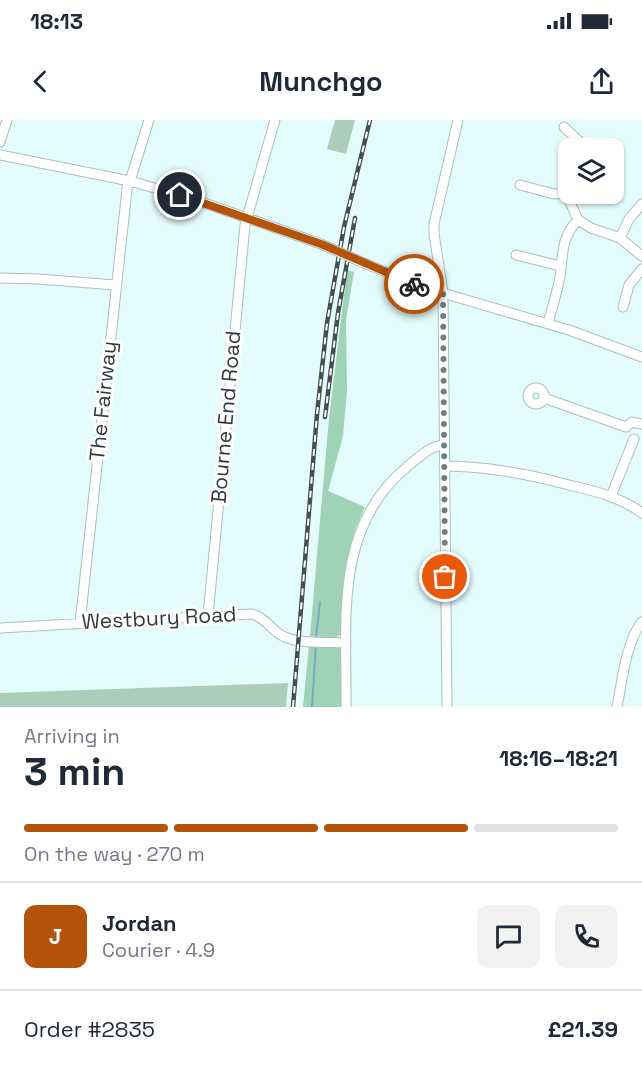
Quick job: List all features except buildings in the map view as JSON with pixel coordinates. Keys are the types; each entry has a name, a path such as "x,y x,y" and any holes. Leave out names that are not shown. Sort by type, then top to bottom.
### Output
{"street":[{"path":"0,142 7,120"},
{"name":"The Fairway","path":"80,623 129,180 149,120"},
{"name":"Bourne End Road","path":"208,616 246,217 275,120"},
{"path":"447,707 443,292 434,224 458,120"},
{"path":"564,127 576,138"},
{"path":"0,155 129,180 246,217 321,244 422,287 548,323 642,357"},
{"path":"520,185 558,194"},
{"path":"571,204 578,220 591,228 620,238 642,256"},
{"path":"620,238 629,219 642,204"},
{"path":"548,323 560,278 565,239 571,227 578,220"},
{"path":"516,255 560,266"},
{"path":"622,307 629,285 642,269"},
{"path":"0,278 116,285"},
{"path":"544,398 626,427"},
{"path":"626,427 632,422 642,424"},
{"path":"611,496 638,438 628,435 626,427"},
{"path":"346,707 347,596 355,542 367,513 382,492 405,468 436,446 443,445"},
{"path":"444,466 519,473 611,496 642,513"},
{"name":"Westbury Road","path":"0,628 254,614 290,639 346,643"},
{"path":"617,707 631,644 635,631 642,621"}],"green space":[{"path":"335,120 355,120 346,154 327,149"},
{"path":"347,270 354,272 346,320 347,391 343,436 328,491 365,507 348,554 343,585 342,634 335,638 310,636 329,418"},
{"path":"334,644 343,651 342,707 303,707 309,645"},
{"path":"288,683 286,707 0,707 0,693"}],"waterway":[{"path":"316,638 320,602"},
{"path":"312,707 316,644"}],"railway":[{"path":"293,707 317,414 327,323 344,227 370,120"},
{"path":"325,417 338,313 355,218"}],"way so far":[{"path":"414,284 443,292 445,577"}],"route":[{"path":"180,195 321,244 414,284"}]}
